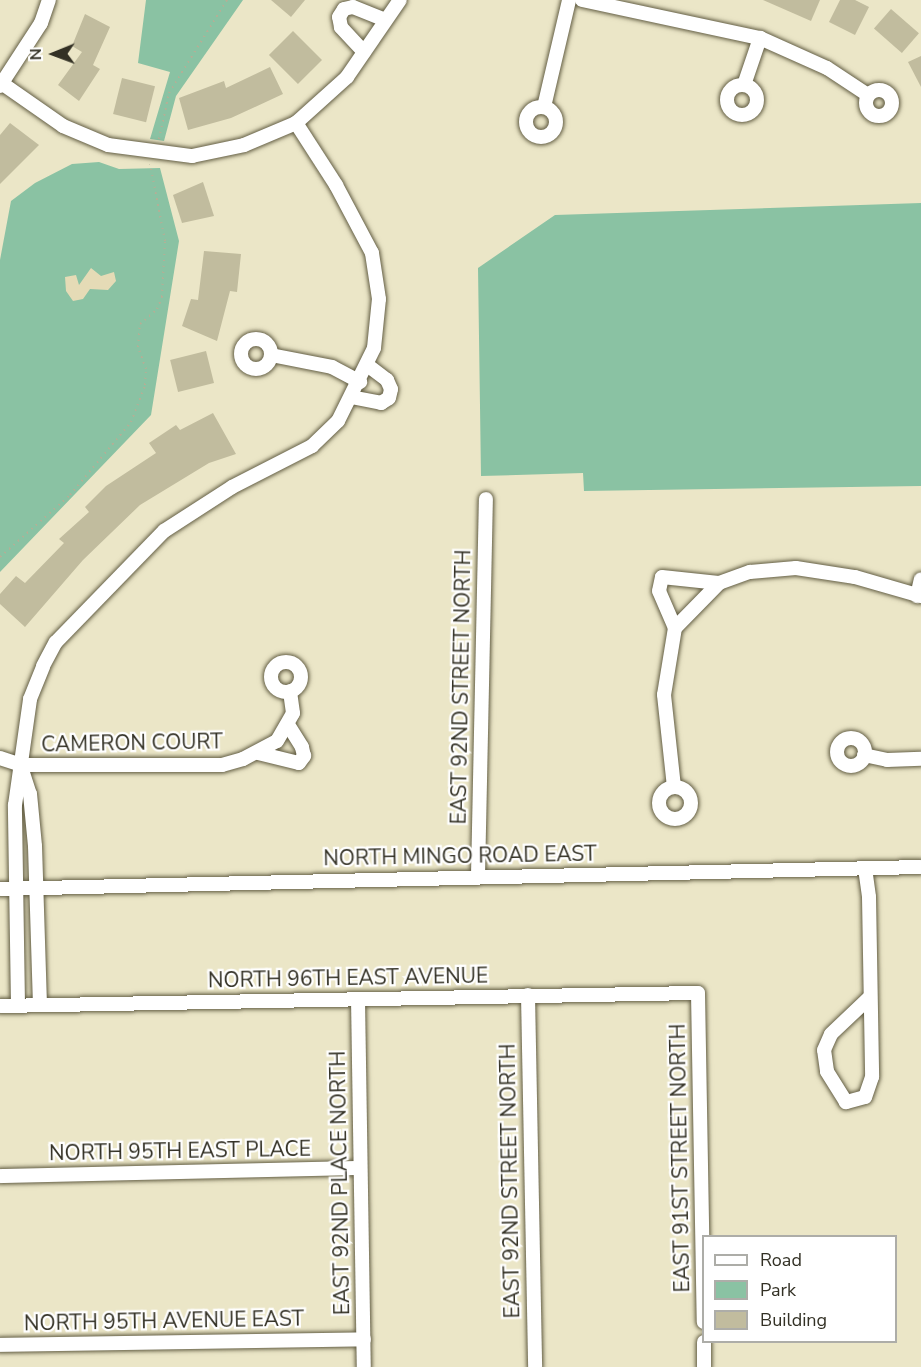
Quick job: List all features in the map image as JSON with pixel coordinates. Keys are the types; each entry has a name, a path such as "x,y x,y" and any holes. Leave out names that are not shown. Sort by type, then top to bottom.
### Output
{"street":[{"path":"49,0 41,23 1,84 63,126 108,145 153,154 192,156 244,145 296,123 347,77 400,0"},
{"path":"544,107 569,0"},
{"path":"582,0 760,38 827,68 868,95"},
{"path":"364,52 341,27 339,17 344,9 353,7 386,20"},
{"path":"744,85 760,38"},
{"path":"18,1005 13,836 30,699 56,642 164,531 232,487 312,446 338,421 360,382 374,348 379,299 372,253 336,185 296,123"},
{"path":"271,355 332,367 360,382"},
{"path":"351,397 381,403 389,398 391,389 387,380 367,366"},
{"name":"EAST 92ND STREET NORTH","path":"478,876 486,499"},
{"path":"675,628 719,583 750,572 796,568 846,575 919,596 921,579"},
{"path":"674,787 664,695 675,628 659,591 662,577 676,575 719,583"},
{"path":"258,753 299,763 304,756 302,747 288,725 293,713 290,691"},
{"name":"CAMERON COURT","path":"0,758 21,765 222,765 258,753 277,741 288,725"},
{"path":"864,755 887,760 921,759"},
{"path":"21,765 30,794 38,889 40,1005"},
{"name":"NORTH MINGO ROAD EAST","path":"0,889 921,867"},
{"path":"865,868 870,997 870,1089 855,1102 846,1102 826,1071 824,1050 831,1034 870,997"},
{"name":"NORTH 96TH EAST AVENUE","path":"0,1005 698,993"},
{"name":"EAST 91ST STREET NORTH","path":"698,993 702,1235"},
{"name":"EAST 92ND STREET NORTH","path":"528,995 534,1367"},
{"name":"EAST 92ND PLACE NORTH","path":"358,999 364,1367"},
{"name":"NORTH 95TH EAST PLACE","path":"0,1176 360,1168"},
{"name":"NORTH 95TH AVENUE EAST","path":"0,1345 364,1339"},
{"path":"704,1343 704,1367"}],"path":[{"path":"0,557 70,495 131,422 145,385 146,369 138,347 141,324 157,309 162,297 165,241 150,165 169,93 227,0"}],"green space":[{"path":"146,0 243,0 176,96 164,141 150,139 170,72 138,63"},
{"path":"99,162 119,169 160,168 179,241 151,415 0,572 0,260 11,201 35,183 72,164"},
{"path":"921,203 921,486 584,491 583,473 481,476 478,268 555,215"}],"sand":[{"path":"91,268 101,276 114,272 116,281 108,290 90,289 83,299 73,301 66,291 65,277 76,275 79,285"}],"building":[{"path":"271,0 305,0 291,17"},
{"path":"763,0 820,0 811,21"},
{"path":"840,0 855,0 869,7 855,35 829,22"},
{"path":"891,9 919,33 902,53 874,29"},
{"path":"85,14 110,27 93,65 100,69 79,101 58,85 82,52 72,46"},
{"path":"293,31 322,60 298,84 269,55"},
{"path":"921,56 921,87 908,62"},
{"path":"270,67 283,94 231,118 188,130 179,98 224,81 226,88"},
{"path":"122,78 155,86 146,122 113,114"},
{"path":"10,123 39,145 0,184 0,135"},
{"path":"203,182 214,216 182,223 173,195"},
{"path":"204,251 241,254 237,292 230,291 217,341 182,326 191,299 198,300"},
{"path":"206,351 214,383 178,392 170,360"},
{"path":"213,413 236,454 209,463 140,505 83,560 25,627 0,604 0,594 16,576 25,583 64,543 59,539 89,512 85,507 106,486 156,453 149,443 176,425 180,430"}]}
